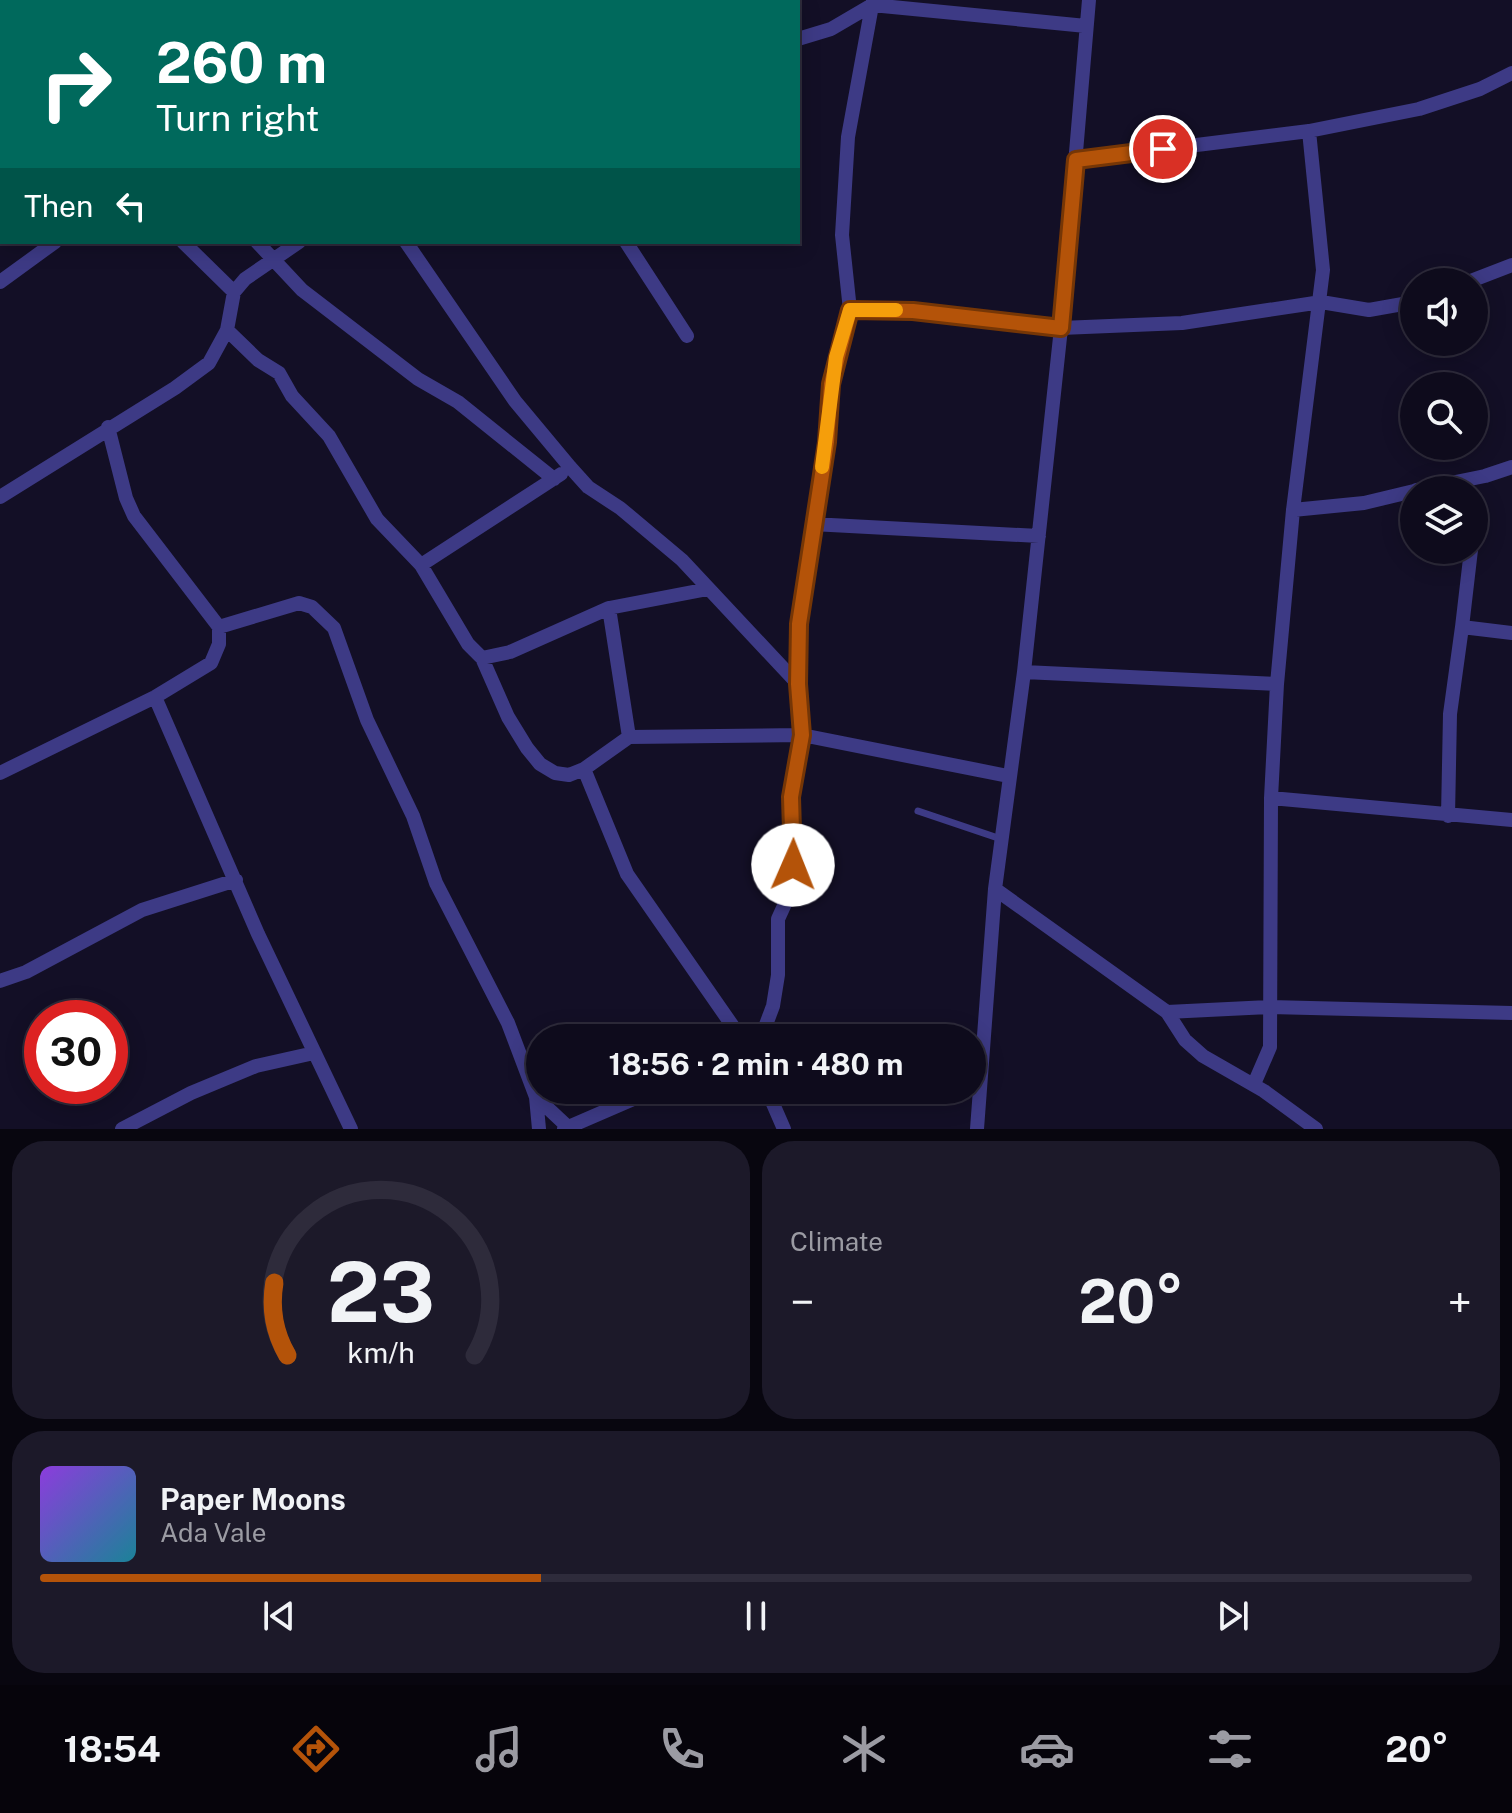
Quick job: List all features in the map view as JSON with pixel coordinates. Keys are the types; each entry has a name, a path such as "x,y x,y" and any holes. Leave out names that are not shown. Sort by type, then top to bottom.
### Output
{"street":[{"path":"977,1129 995,889 1024,672 1061,328 1089,0"},
{"path":"800,38 831,29 872,3 1086,26"},
{"path":"766,1024 778,975 778,919 789,895 793,837 791,797 802,735 798,684 799,624 836,357 850,310 842,235 848,137 872,3"},
{"path":"1076,160 1309,131 1419,109 1480,89 1512,73"},
{"path":"1254,1084 1270,1047 1271,798 1277,684 1293,510 1323,270 1309,131"},
{"path":"0,282 52,244"},
{"path":"185,244 234,292"},
{"path":"259,244 302,290 418,379 458,402 554,479"},
{"path":"0,497 175,388 209,363 227,330 234,292 273,256 295,244"},
{"path":"407,244 515,401 570,467 588,487 620,508 682,560 798,684"},
{"path":"627,244 687,336"},
{"path":"1488,274 1512,265"},
{"path":"850,310 950,314 1061,328 1182,323 1321,302 1369,310 1400,304"},
{"path":"227,330 258,360 279,373 292,396 329,436 377,519 421,565 468,644 482,658 508,717 540,764 555,773 569,775 584,769 629,737 802,735 1008,776"},
{"path":"0,773 155,697 211,663 219,644 219,627 134,516 126,498 108,427"},
{"path":"421,565 570,467"},
{"path":"1485,476 1512,467"},
{"path":"1293,510 1364,503 1400,494"},
{"path":"812,524 1039,536"},
{"path":"1448,816 1450,714 1469,564"},
{"path":"482,658 510,652 609,608 708,589"},
{"path":"219,627 299,603 312,607 334,628 367,720 413,816 436,883 508,1023 526,1071"},
{"path":"609,608 629,737"},
{"path":"1462,627 1512,633"},
{"path":"1024,672 1277,684"},
{"path":"155,697 351,1129"},
{"path":"584,769 627,874 731,1024"},
{"path":"1271,798 1512,820"},
{"path":"0,981 26,972 142,910 236,880"},
{"path":"995,889 1167,1012 1185,1040 1203,1056 1254,1084 1316,1129"},
{"path":"1167,1012 1269,1007 1512,1013"},
{"path":"122,1129 191,1093 256,1066 314,1053"},
{"path":"537,1104 539,1129"},
{"path":"543,1104 566,1128 622,1104"},
{"path":"773,1104 784,1129"}],"lane":[{"path":"918,811 1001,839"}],"slow traffic":[{"path":"822,467 831,384 850,310 896,310"}],"route":[{"path":"793,865 791,797 802,735 798,684 799,624 827,442 831,384 850,310 963,315 1061,328 1076,160 1163,149"}]}
